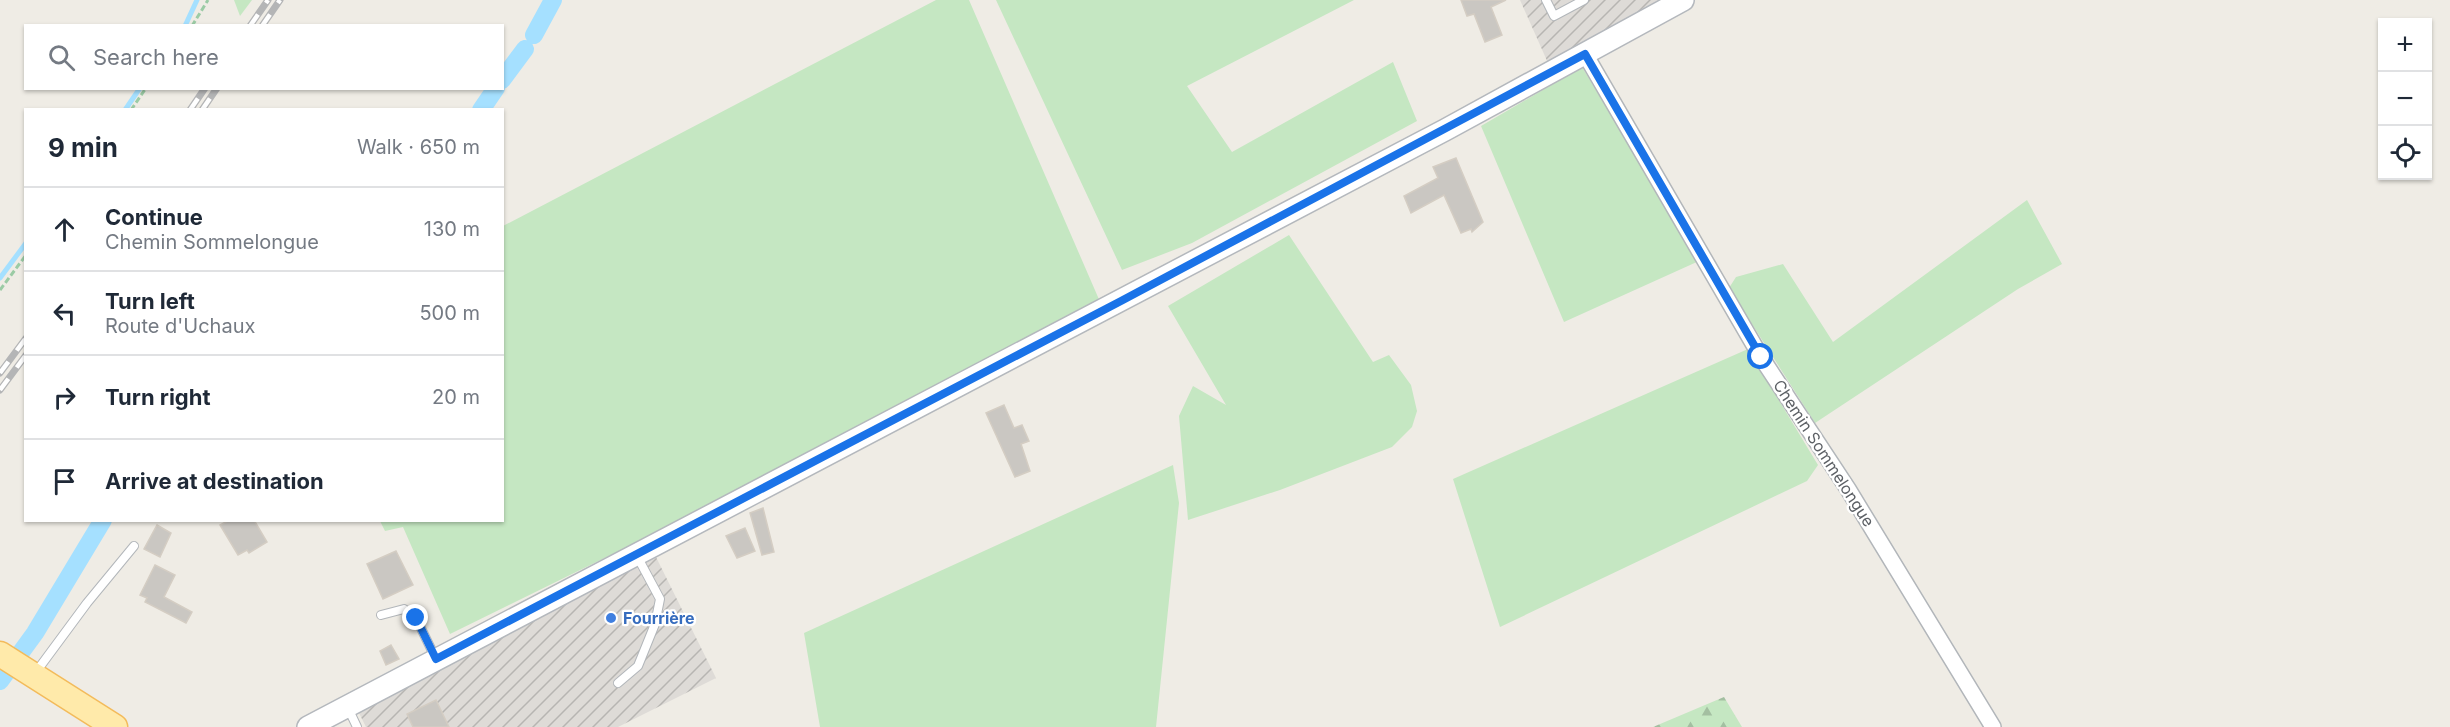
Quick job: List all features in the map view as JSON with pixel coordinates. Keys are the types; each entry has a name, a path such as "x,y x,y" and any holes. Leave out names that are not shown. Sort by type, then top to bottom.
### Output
{"main road":[{"path":"308,727 1585,54 1676,1"},
{"path":"15,664 115,727"}],"street":[{"name":"Chemin Sommelongue","path":"1585,54 1761,357 1848,489 1992,727"}],"lane":[{"path":"1546,0 1554,16 1584,0"},
{"path":"15,664 87,603 135,546"},
{"path":"618,682 638,666 656,624 660,600 637,555"},
{"path":"381,615 404,609 416,618 436,659"},
{"path":"347,706 357,727"}],"path":[{"path":"193,24 208,0"},
{"path":"132,108 145,90"},
{"path":"0,290 24,258"}],"shaded area":[{"path":"1520,0 1666,0 1548,63"},
{"name":"Fourrière","path":"656,557 716,678 618,727 366,727 357,709"}],"green space":[{"path":"234,0 252,0 240,16"},
{"path":"936,0 969,0 1101,304 759,482 450,634 403,527 385,531 380,522 504,522 504,225"},
{"path":"996,0 1354,0 1187,86 1232,152 1393,62 1417,121 1192,243 1122,270"},
{"path":"1582,67 1699,261 1564,322 1481,126"},
{"path":"2027,200 2062,264 2018,289 1815,423 1729,288 1736,277 1783,264 1833,342"},
{"path":"1289,235 1373,362 1389,355 1411,385 1417,411 1412,427 1392,447 1280,490 1188,520 1179,416 1193,386 1226,405 1168,306"},
{"path":"1748,349 1818,465 1807,481 1500,627 1453,479"},
{"path":"1173,465 1179,503 1156,727 820,727 804,633"},
{"path":"1724,697 1742,727 1653,727"}],"building":[{"path":"1461,0 1506,0 1491,7 1502,35 1485,42 1474,14 1467,16"},
{"path":"1456,158 1483,222 1472,232 1471,229 1461,233 1444,195 1411,213 1404,196 1438,178 1433,167"},
{"path":"1004,405 1014,428 1022,425 1029,441 1021,444 1030,471 1015,477 986,413"},
{"path":"763,508 774,552 762,555 750,513"},
{"path":"225,522 255,522 267,542 249,553 247,550 238,555 220,525"},
{"path":"157,525 171,533 160,557 144,549"},
{"path":"745,528 755,551 737,558 726,536"},
{"path":"396,551 413,585 383,599 367,564"},
{"path":"155,565 175,575 164,597 192,612 186,623 145,602 147,598 140,595"},
{"path":"391,645 399,659 386,665 380,651"},
{"path":"436,700 449,727 413,727 407,714"}],"waterway":[{"path":"186,24 197,0"},
{"path":"534,35 553,0"},
{"path":"504,77 525,49"},
{"path":"126,108 139,90"},
{"path":"482,108 495,90"},
{"path":"0,278 24,246"},
{"path":"0,681 35,633 102,522"}],"railway":[{"path":"251,24 268,0"},
{"path":"263,24 280,0"},
{"path":"191,108 204,90"},
{"path":"203,108 216,90"},
{"path":"0,373 24,341"},
{"path":"0,390 24,358"}],"place":[{"name":"Fourrière","path":"611,618"}],"route":[{"path":"416,618 428,638 436,659 1121,301 1585,54 1706,257 1761,357"}]}
